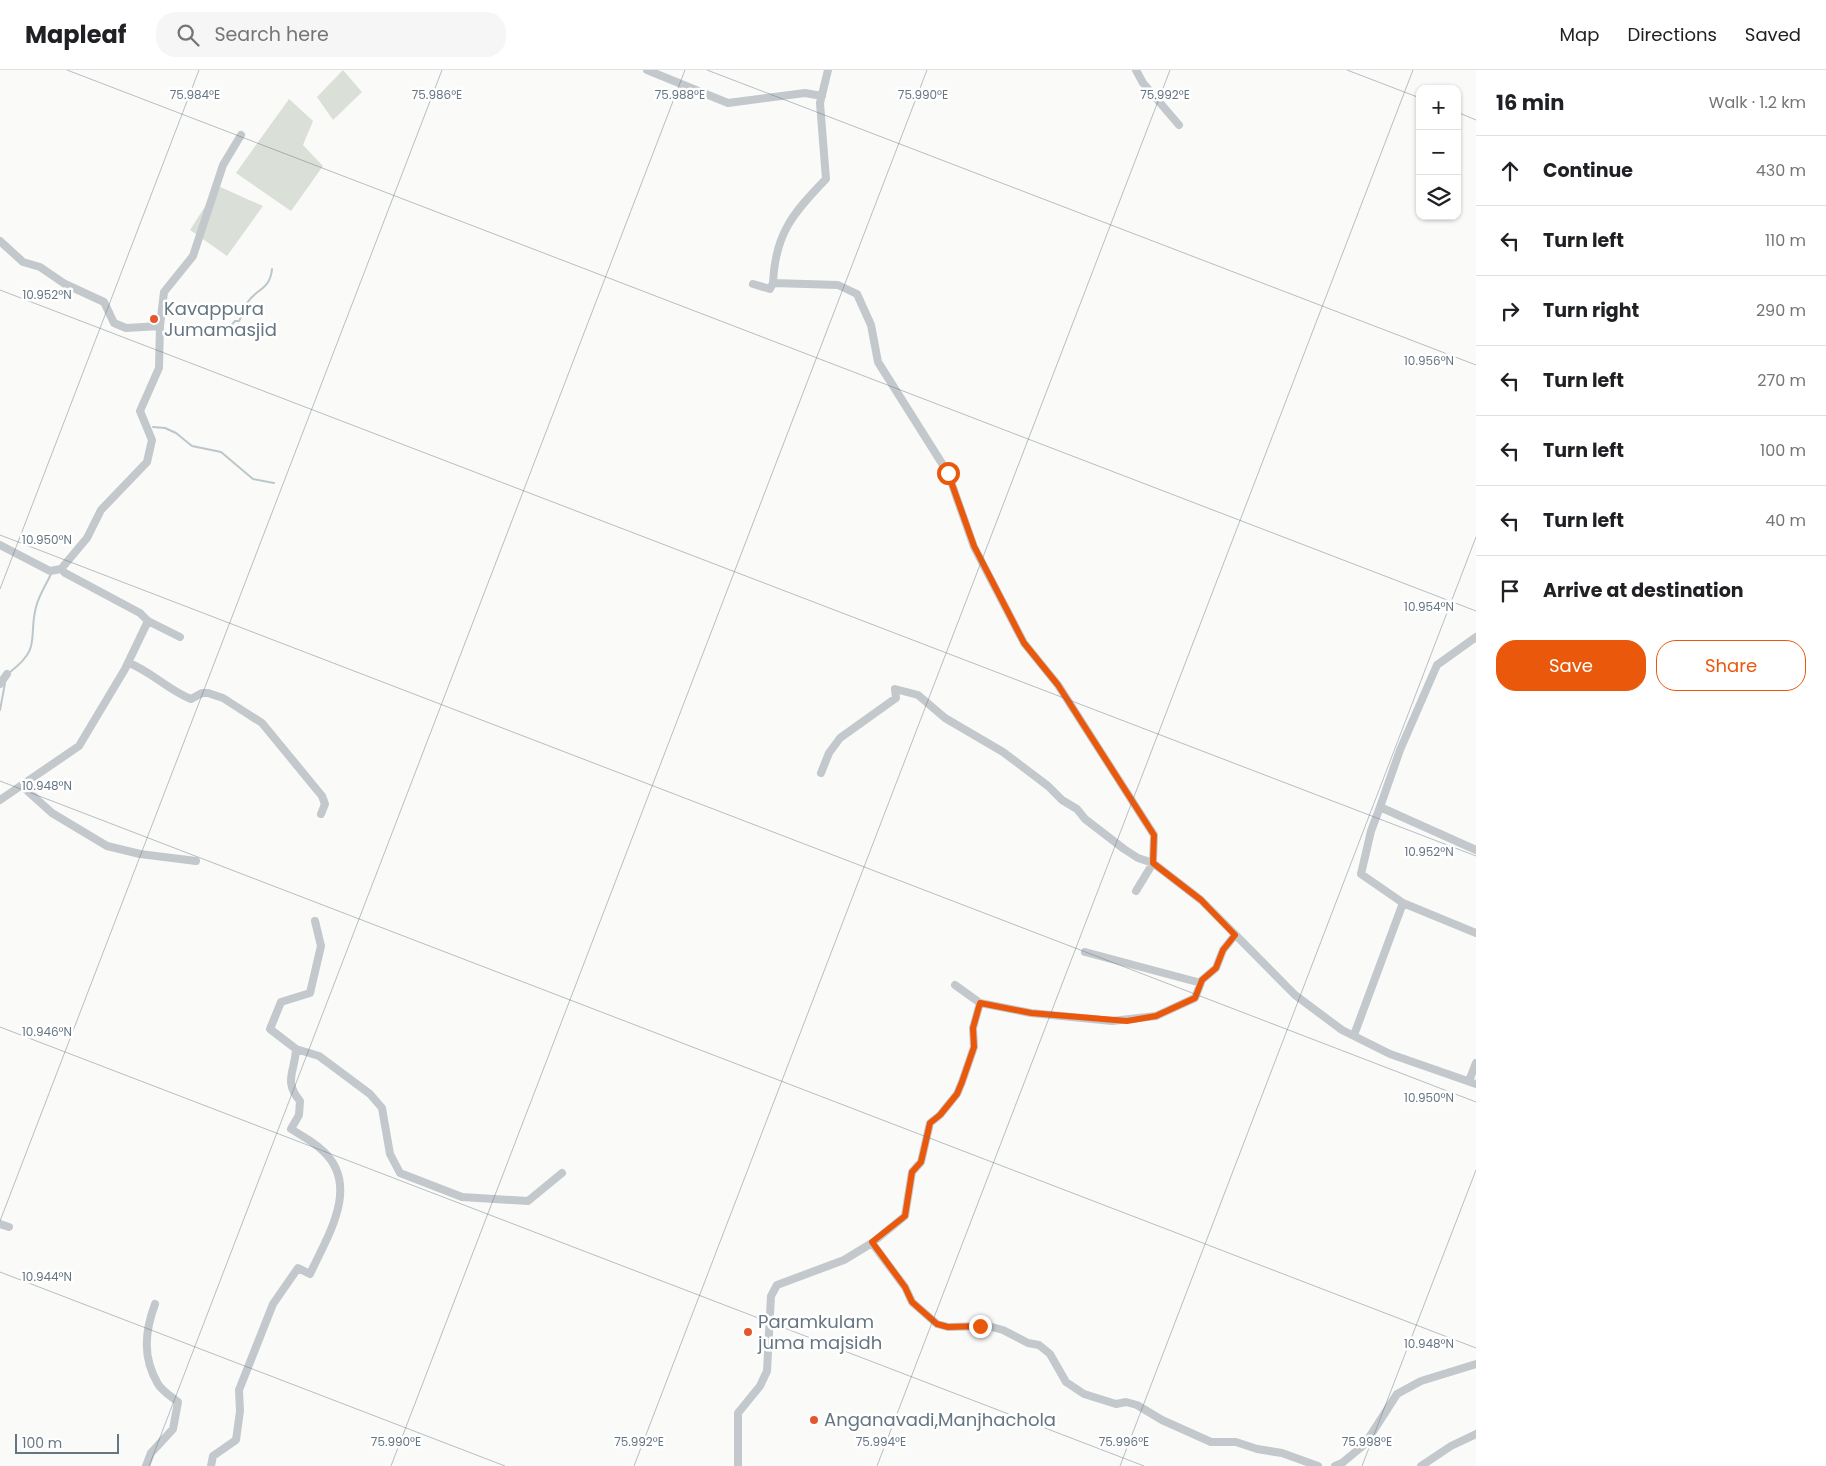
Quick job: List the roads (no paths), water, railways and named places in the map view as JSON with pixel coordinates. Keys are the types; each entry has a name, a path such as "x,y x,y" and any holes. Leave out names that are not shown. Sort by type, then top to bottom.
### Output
{"street":[{"path":"647,70 728,103 804,93 822,96"},
{"path":"753,284 770,289 773,283 774,259 789,220 826,179 820,103 828,70"},
{"path":"1136,70 1143,83 1179,125"},
{"path":"0,545 50,571 61,569 87,538 101,510 148,462 152,440 140,411 160,368 156,326 164,292 193,256 223,164 241,135"},
{"path":"0,241 23,262 40,268 65,284 104,302 114,323 126,328 156,326"},
{"path":"773,283 838,285 857,294 871,325 878,362 948,473 974,546 1024,643 1058,685 1154,835 1153,863 1136,891"},
{"path":"61,569 65,573 140,613 148,621 180,637"},
{"path":"0,800 79,746 128,663 148,621"},
{"path":"1476,637 1437,665 1400,750 1371,831 1361,874 1403,903 1476,933"},
{"path":"128,663 153,675 163,685 176,693 192,699 202,693 216,695 262,723 322,796 324,804 321,814"},
{"path":"0,684 7,674"},
{"path":"821,773 829,753 840,738 896,698 895,689 918,695 945,718 1003,752 1124,849 1138,858 1153,863 1201,900 1294,995 1354,1035 1390,1054 1472,1083 1476,1063"},
{"path":"22,786 52,813 107,846 140,854 196,861"},
{"path":"1380,807 1476,850"},
{"path":"1354,1035 1403,903"},
{"path":"315,921 321,946 310,993 281,1002 270,1029 296,1049 319,1056 370,1094 382,1108 390,1154 400,1173 462,1197 528,1201 562,1172"},
{"path":"955,985 980,1003 1031,1013 1127,1021 1156,1016 1169,1012 1186,1000 1195,998 1201,983 1216,968 1223,950 1235,935"},
{"path":"1085,952 1201,983"},
{"path":"738,1466 738,1413 760,1386 767,1371 771,1296 777,1286 844,1260 872,1242 905,1216 912,1172 921,1162 930,1123 940,1115 957,1094 962,1082 974,1047 973,1028 980,1003"},
{"path":"211,1466 214,1456 236,1440 240,1411 239,1390 273,1304 298,1268 310,1274 340,1210 339,1173 324,1151 291,1129 299,1115 300,1101 292,1092 290,1079 295,1062 296,1049"},
{"path":"0,1224 9,1227"},
{"path":"872,1242 905,1287 912,1302 937,1324 948,1327 988,1326 1003,1330 1028,1343 1039,1345 1050,1354 1066,1382 1084,1394 1116,1404 1126,1402 1137,1405 1162,1420 1211,1442 1236,1442 1257,1449 1282,1453 1318,1466"},
{"path":"146,1466 151,1453 173,1429 178,1402 158,1385 149,1364 146,1346 147,1326 155,1304"},
{"path":"1335,1466 1342,1463 1365,1444 1396,1394 1421,1381 1476,1364"},
{"path":"1421,1466 1451,1446 1476,1434"}],"waterway":[{"path":"229,328 235,321 239,321 247,303 269,281 272,269"},
{"path":"153,427 165,428 176,433 192,446 221,452 253,479 274,483"},
{"path":"10,672 20,664 30,649 36,607 51,574"},
{"path":"0,710 5,683"}],"place":[{"name":"Kavappura Jumamasjid","path":"154,319"},
{"name":"Paramkulam juma majsidh","path":"748,1332"},
{"name":"Anganavadi,Manjhachola","path":"814,1420"}]}
